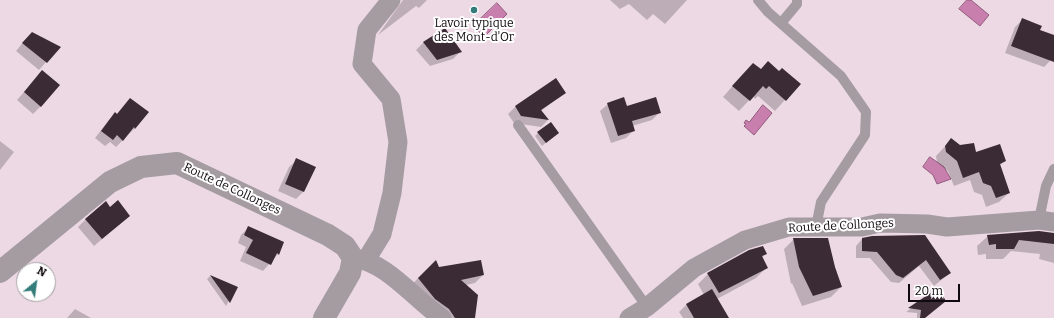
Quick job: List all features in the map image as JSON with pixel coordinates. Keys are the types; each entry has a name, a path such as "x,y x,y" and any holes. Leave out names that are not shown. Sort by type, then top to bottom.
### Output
{"street":[{"path":"324,318 359,259 382,234 392,193 398,142 391,100 362,64 367,30 391,0"},
{"name":"Route de Collonges","path":"0,272 110,182 141,167 177,163 328,235 345,246 359,259 380,267 442,318"},
{"name":"Route de Collonges","path":"629,318 647,306 694,268 745,240 790,227 862,227 880,223 927,224 947,227 1046,221"}],"lane":[{"path":"758,0 768,12 782,22 842,76 866,112 865,135 821,202 816,226"},
{"path":"782,22 797,4 796,0"},
{"path":"518,125 647,306"},
{"path":"1046,221 1046,186 1054,169"}],"shaded area":[{"path":"967,0 971,0 989,15 980,26 959,9"},
{"path":"497,3 507,14 484,37 473,26"},
{"path":"763,105 772,113 754,135 744,126 746,124 744,123 746,120 749,122"},
{"path":"930,157 944,167 951,179 937,184 933,175 923,167"}],"building":[{"path":"1022,18 1042,26 1040,30 1054,35 1054,62 1011,46"},
{"path":"445,28 462,52 437,60 423,42"},
{"path":"32,32 61,47 47,63 22,43"},
{"path":"768,61 779,71 782,68 801,84 786,101 769,86 766,89 763,86 750,101 732,86 753,63 761,69"},
{"path":"42,70 60,85 41,107 24,92"},
{"path":"556,78 566,93 541,110 549,120 521,116 515,106"},
{"path":"624,97 627,106 656,97 661,113 632,121 635,131 618,136 607,103"},
{"path":"130,98 149,112 123,141 117,135 113,140 101,131 115,112 117,114"},
{"path":"551,122 559,133 546,143 537,132"},
{"path":"951,138 960,145 974,143 976,152 1000,144 1006,161 1000,164 1010,193 996,198 991,186 983,183 979,172 963,178 957,161 946,152 945,146"},
{"path":"296,158 316,167 304,192 285,184"},
{"path":"118,200 130,216 102,239 85,219 106,201 110,207"},
{"path":"248,226 284,242 279,255 277,253 271,265 246,253 253,240 244,235"},
{"path":"1039,231 1054,233 1054,244 1019,240 1014,249 996,249 996,244 989,245 987,235"},
{"path":"925,235 951,273 940,280 926,260 903,278 896,275 877,252 862,251 862,238 872,236"},
{"path":"793,238 828,238 835,267 842,287 813,296 799,267"},
{"path":"763,246 767,254 762,256 768,268 719,293 707,273 749,250"},
{"path":"436,260 439,267 481,260 484,275 461,280 478,295 475,318 455,318 449,309 435,299 418,278"},
{"path":"210,275 238,287 230,303"},
{"path":"938,288 946,301 925,318 920,318 921,310 908,308"},
{"path":"712,289 729,318 694,318 686,304"}],"place":[{"name":"Lavoir typique des Mont-d'Or","path":"474,10"}]}
